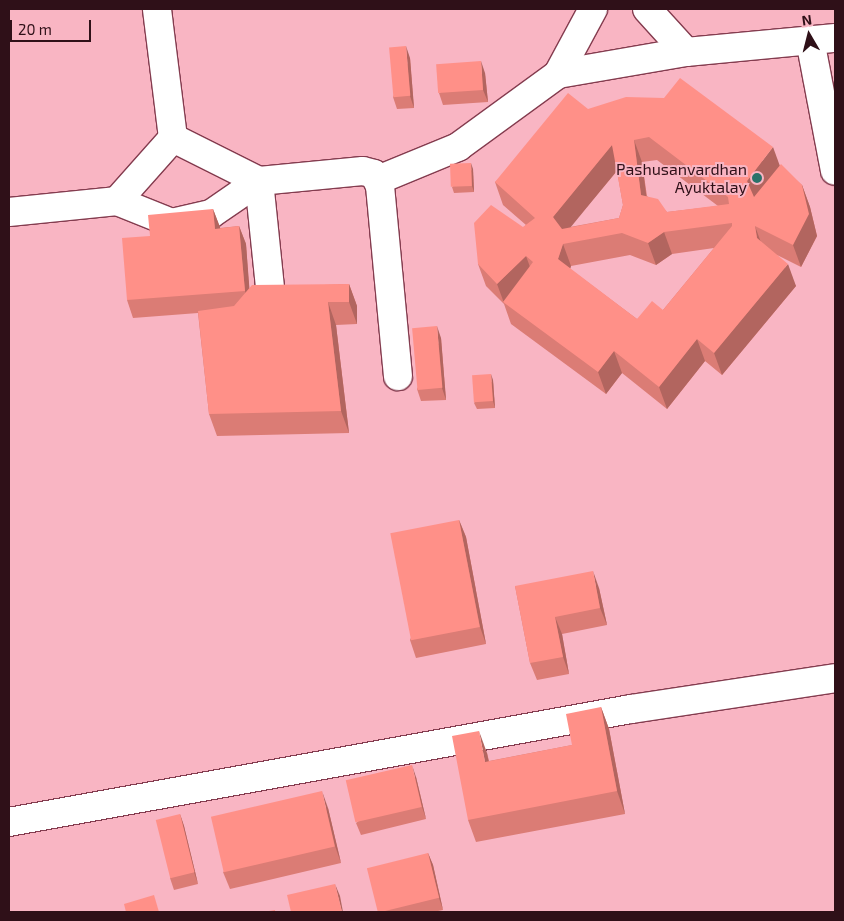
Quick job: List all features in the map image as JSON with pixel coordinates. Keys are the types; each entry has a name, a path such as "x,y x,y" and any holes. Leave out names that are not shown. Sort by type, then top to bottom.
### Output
{"lane":[{"path":"117,201 173,138 156,9"},
{"path":"378,180 458,147 558,74 593,9"},
{"path":"647,9 686,52"},
{"path":"558,74 686,52 822,39 835,172"},
{"path":"173,138 259,181"},
{"path":"9,212 117,201 172,223 211,214 259,181 363,172 378,180"},
{"path":"378,180 398,376"},
{"path":"259,181 270,286"},
{"path":"9,822 631,709 835,678"}],"building":[{"path":"406,46 410,96 393,97 389,47"},
{"path":"481,61 483,90 438,93 436,64"},
{"path":"680,78 773,147 747,181 754,197 781,164 802,185 809,214 793,245 755,226 757,238 788,264 714,353 697,339 659,387 614,351 598,372 503,302 533,262 526,256 497,284 478,264 474,223 491,205 523,227 535,218 495,182 568,93 588,109 626,97 664,98","holes":["649,137 728,197 729,204 667,212 658,199 641,195 634,140","612,145 623,205 619,218 562,229 553,217","732,223 732,226 663,310 652,301 637,319 558,259 563,244 622,233 648,243 664,232"]},
{"path":"471,163 472,186 451,187 450,164"},
{"path":"213,209 215,229 239,226 245,291 127,300 122,238 150,236 148,215"},
{"path":"349,284 349,302 328,302 341,411 209,414 198,311 234,306 252,285"},
{"path":"437,326 442,388 417,390 412,328"},
{"path":"491,374 493,401 474,402 472,375"},
{"path":"459,520 480,627 411,640 390,533"},
{"path":"593,571 600,608 555,617 563,657 530,663 515,586"},
{"path":"601,707 617,791 468,820 452,736 479,731 485,762 572,745 566,714"},
{"path":"412,765 422,807 355,822 346,780"},
{"path":"322,791 335,847 224,872 211,817"},
{"path":"180,814 195,872 170,878 156,820"},
{"path":"428,853 439,898 378,912 367,868"},
{"path":"335,884 342,912 291,912 287,895"},
{"path":"154,895 159,912 126,912 124,904"}],"place":[{"name":"Pashusanvardhan Ayuktalay","path":"757,178"}]}
